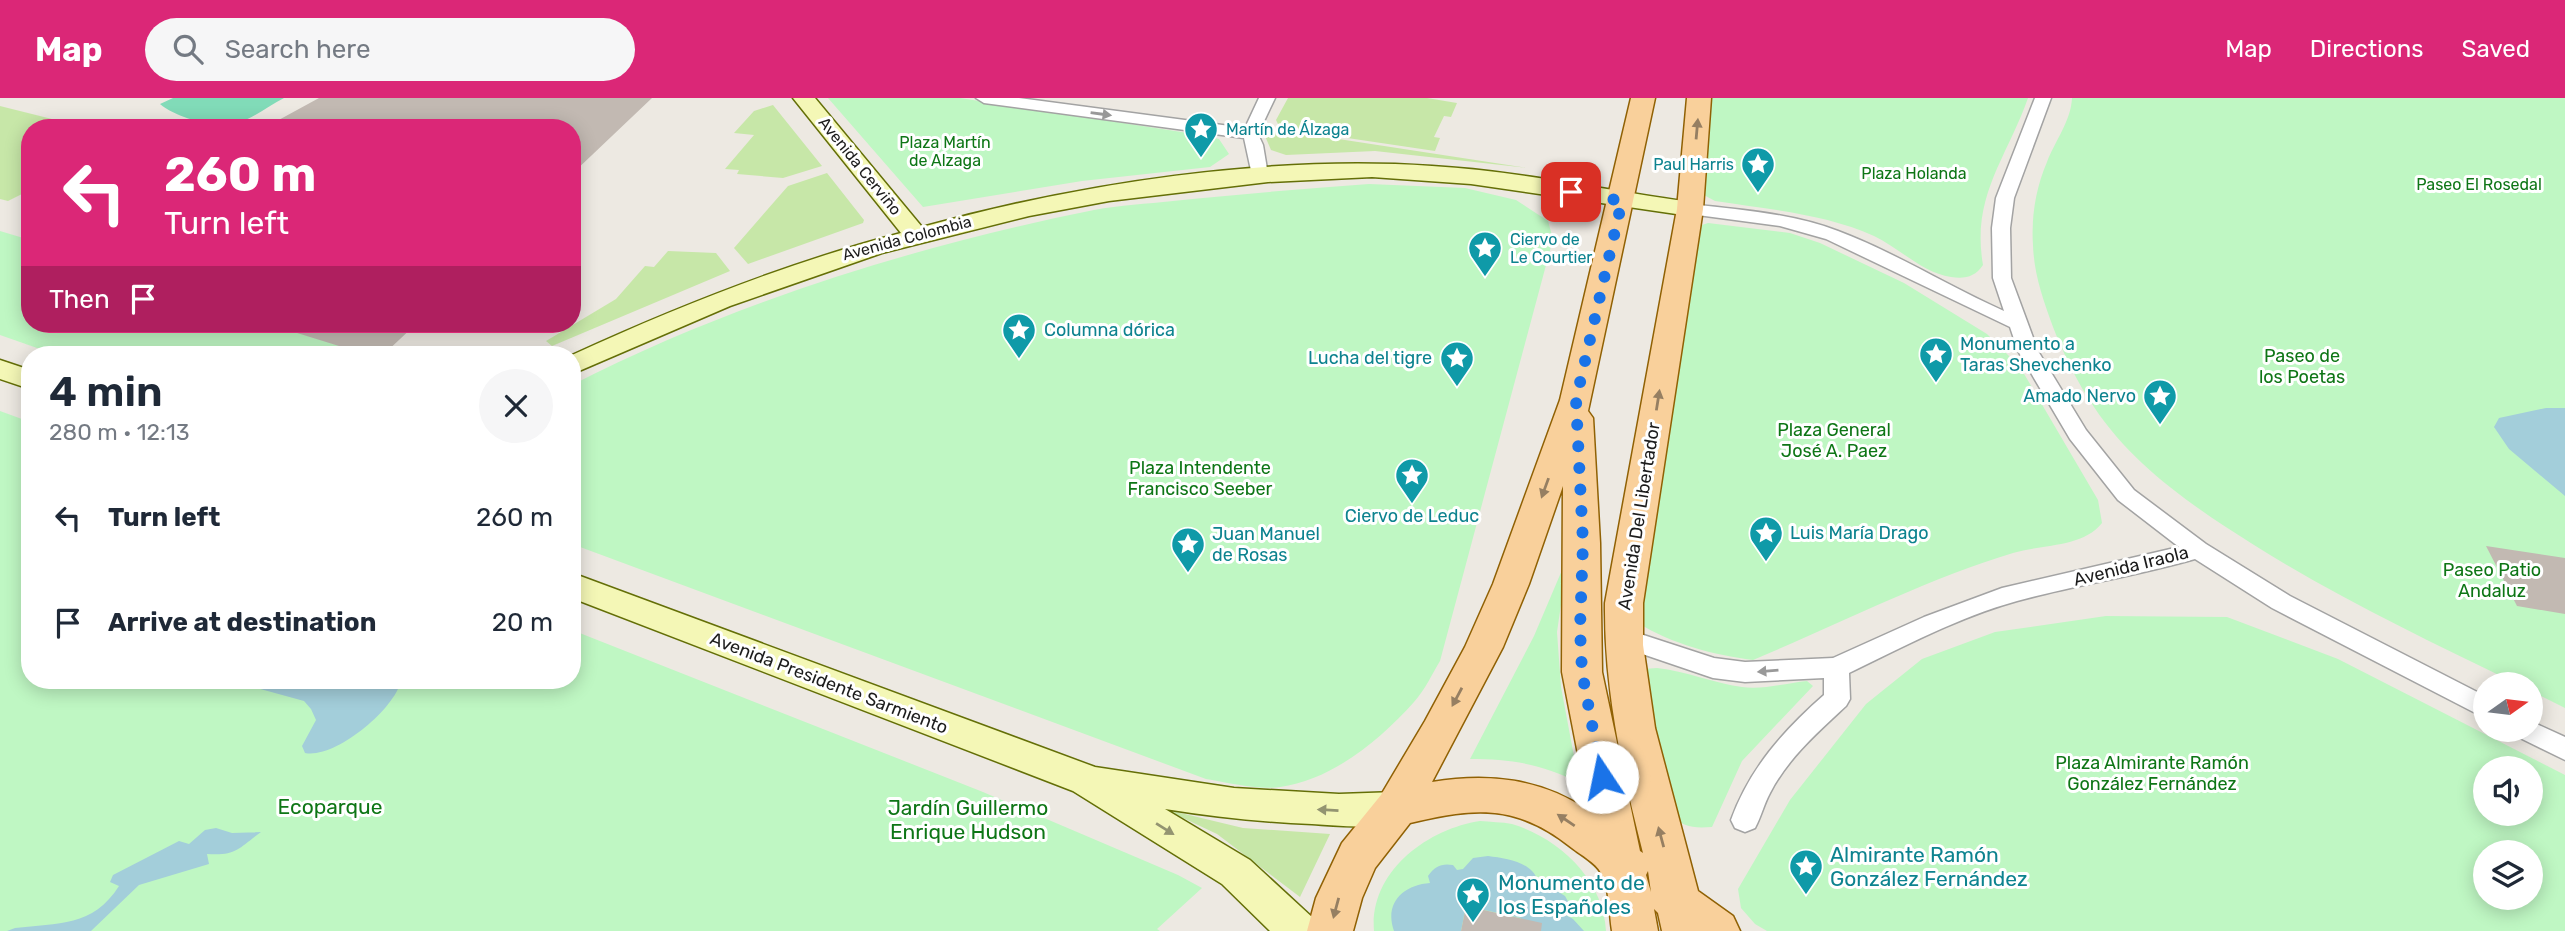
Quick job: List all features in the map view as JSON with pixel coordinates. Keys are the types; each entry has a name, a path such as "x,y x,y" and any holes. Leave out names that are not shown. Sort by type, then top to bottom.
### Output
{"main road":[{"name":"Avenida Cerviño","path":"804,98 915,234"},
{"path":"1330,931 1339,898 1357,856 1396,808 1484,647 1511,584 1576,400 1643,98"},
{"name":"Avenida Del Libertador","path":"1682,917 1633,719 1626,683 1622,636 1626,590 1690,209 1699,98"},
{"name":"Avenida Colombia","path":"581,362 665,323 844,255 915,234 1051,203 1260,175 1350,170 1482,177 1622,201 1690,209"},
{"path":"0,369 21,377"},
{"path":"1576,400 1583,543 1580,629 1582,672 1635,931"},
{"name":"Avenida Presidente Sarmiento","path":"581,588 1086,780 1236,872 1298,931"},
{"name":"Avenida Presidente Sarmiento","path":"1086,780 1234,804 1339,810 1396,808 1436,798 1474,795 1529,799 1571,823 1620,861 1682,917 1717,931"}],"street":[{"path":"984,98 1250,134"},
{"path":"1260,175 1255,145 1250,134 1267,98"},
{"path":"2043,98 2005,198 2001,228 2002,278 2016,323 2028,351 2078,434 2126,495 2198,550"},
{"path":"1690,209 1794,225 1830,234 2016,323"},
{"name":"Avenida Iraola","path":"1622,636 1713,668 1745,672 1836,668 1933,623 2011,594 2152,564 2198,550 2280,602 2473,702"},
{"path":"1745,820 1750,802 1775,761 1795,736 1838,699 1836,668"},
{"path":"2543,738 2565,749"}],"green space":[{"path":"173,98 284,98 248,119 191,119 160,104"},
{"name":"Plaza Martín de Alzaga","path":"828,98 960,98 1201,135 1219,139 1229,154 1210,167 1082,181 923,207"},
{"path":"1288,98 1427,98 1457,103 1451,117 1444,116 1434,137 1440,138 1435,151 1280,128 1276,120"},
{"name":"Plaza Holanda","path":"1705,98 2028,98 1986,198 1981,240 1983,265 1973,275 1965,277 1941,275 1874,236 1836,222 1715,201 1702,194"},
{"path":"2072,98 2565,98 2565,708 2543,697 2543,672 2492,672 2350,601 2254,545 2188,501 2146,467 2110,428 2082,388 2062,348 2043,297 2034,256 2033,224 2037,192"},
{"path":"773,105 822,166 783,178 737,174 739,170 725,169 754,135 734,133 754,111"},
{"path":"0,106 52,119 21,119 21,194 8,201 0,199"},
{"path":"1267,128 1528,168 1375,151 1286,155 1271,150 1265,136"},
{"path":"827,173 864,220 863,223 748,264 734,248 788,186"},
{"name":"Plaza Intendente Francisco Seeber","path":"1369,184 1465,188 1516,200 1548,221 1553,239 1440,661 1418,697 1401,716 1370,744 1336,767 1299,783 1271,788 1206,779 581,547 581,381 696,328 827,280 894,259 1028,224 1094,210"},
{"name":"Plaza General José A. Paez","path":"1708,223 1790,233 1820,243 1904,283 1987,334 2020,367 2098,500 2102,523 2094,531 2073,541 2013,553 1947,576 1753,660 1694,648 1638,623 1699,226"},
{"path":"0,231 21,237 21,333 300,333 340,346 31,346 0,335"},
{"path":"668,251 716,253 730,271 552,346 546,341 559,333 581,333 581,320 616,299 645,266 654,267"},
{"name":"Ecoparque","path":"0,411 21,419 21,689 581,689 581,634 983,792 1178,875 1202,888 1157,929 1160,931 0,931"},
{"path":"1568,556 1557,632 1561,687 1579,783 1553,771 1526,764 1470,759 1534,636"},
{"name":"Plaza Almirante Ramón González Fernández","path":"2106,616 2227,617 2338,659 2473,728 2473,742 2500,742 2528,756 2473,756 2473,826 2543,826 2543,764 2565,775 2565,931 1767,931 1755,924 1741,908 1738,889 1790,800 1866,704 1922,659 1995,632"},
{"path":"1657,668 1750,688 1807,681 1813,686 1742,761 1712,827 1689,826 1670,814 1643,669"},
{"path":"1164,809 1243,828 1330,834 1300,897 1217,834"},
{"path":"1480,821 1512,824 1546,839 1562,851 1588,878 1603,912 1606,931 1374,931 1375,910 1381,890 1391,872 1405,857 1440,833"}],"water":[{"path":"2546,408 2565,408 2565,496 2509,449 2494,427 2499,418"},
{"path":"261,689 398,689 387,705 362,730 347,741 317,753 305,753 302,746 316,720 304,701"},
{"path":"216,828 232,833 261,832 231,852 207,854 209,864 139,885 91,931 7,931 86,916 109,899 119,886 110,882 113,875 179,841 189,844 205,830"},
{"path":"1488,856 1512,860 1528,867 1544,891 1552,888 1565,896 1570,905 1569,911 1564,914 1584,931 1519,931 1521,918 1466,906 1461,931 1394,931 1394,904 1404,892 1420,884 1430,883 1428,876 1439,866 1449,864 1457,870 1463,869 1473,858"}],"building":[{"path":"319,98 652,98 581,165 581,119 280,119"},
{"path":"297,333 406,333 393,346 339,346"},
{"path":"2486,546 2565,558 2565,614 2517,606"},
{"name":"Monumento de los Españoles","path":"1466,906 1542,923 1541,931 1461,931"}],"place":[{"name":"Martín de Álzaga","path":"1201,159"},
{"name":"Paul Harris","path":"1758,194"},
{"name":"Ciervo de Le Courtier","path":"1485,278"},
{"name":"Columna dórica","path":"1019,360"},
{"name":"Monumento a Taras Shevchenko","path":"1936,384"},
{"name":"Lucha del tigre","path":"1457,388"},
{"name":"Amado Nervo","path":"2160,426"},
{"name":"Ciervo de Leduc","path":"1412,505"},
{"name":"Luis María Drago","path":"1766,563"},
{"name":"Juan Manuel de Rosas","path":"1188,574"},
{"name":"Almirante Ramón González Fernández","path":"1806,896"},
{"name":"Monumento de los Españoles","path":"1473,924"}],"route":[{"path":"1571,192 1622,201 1576,400 1583,543 1580,629 1582,672 1602,777"}],"park label":[{"name":"Paseo El Rosedal","path":"2479,184"},
{"name":"Paseo de los Poetas","path":"2302,366"},
{"name":"Paseo Patio Andaluz","path":"2492,580"},
{"name":"Jardín Guillermo Enrique Hudson","path":"968,819"}]}
